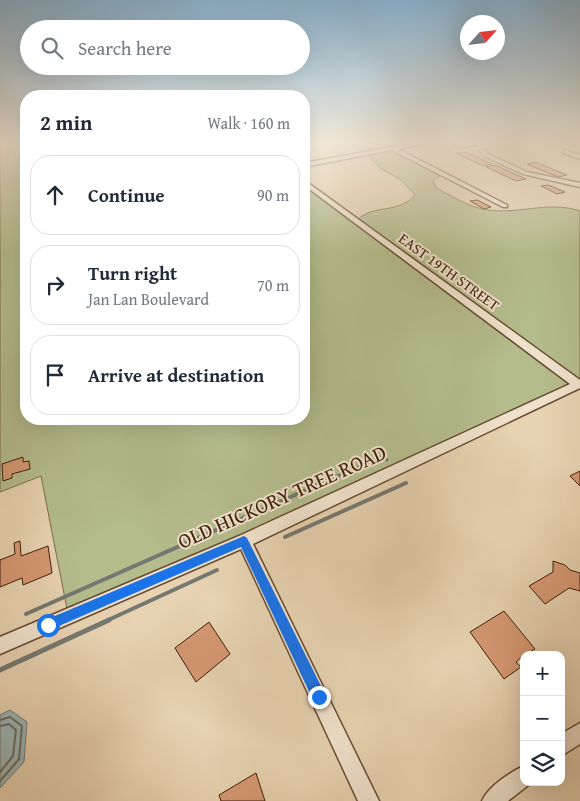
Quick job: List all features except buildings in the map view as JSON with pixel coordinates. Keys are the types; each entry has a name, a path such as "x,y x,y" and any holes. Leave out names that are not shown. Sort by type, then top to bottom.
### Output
{"street":[{"path":"453,179 505,206"},
{"path":"554,179 580,185"},
{"name":"EAST 19TH STREET","path":"310,186 579,384"},
{"name":"OLD HICKORY TREE ROAD","path":"0,646 244,541 579,384"},
{"path":"244,541 369,801"},
{"path":"565,743 580,732"},
{"path":"492,801 520,779"}],"green space":[{"path":"0,179 20,179 20,425 310,425 310,183 358,219 365,214 401,205 415,195 400,179 435,179 433,181 436,188 477,208 507,211 556,207 580,211 580,379 241,535 67,609 41,476 0,492"}],"water":[{"path":"10,710 27,722 24,762 0,788 0,715"}],"waterway":[{"path":"335,477 383,456 387,460"},
{"path":"26,614 338,476"},
{"path":"285,537 406,483"},
{"path":"106,621 217,570"},
{"path":"0,670 109,620"}],"route":[{"path":"48,625 244,541 319,697"}]}
